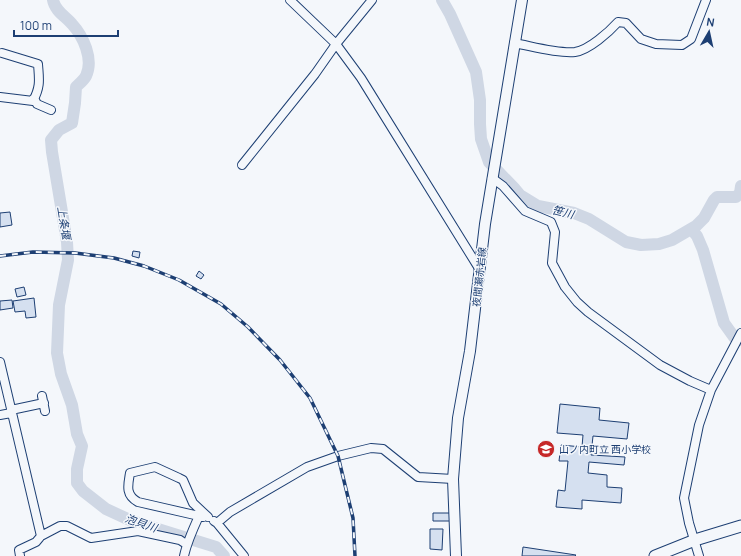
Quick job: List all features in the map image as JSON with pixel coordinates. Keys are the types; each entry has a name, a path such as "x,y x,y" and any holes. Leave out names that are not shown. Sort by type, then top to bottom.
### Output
{"highway":[{"path":"655,556 695,540 741,526"}],"main road":[{"name":"夜間瀬赤岩線","path":"456,556 453,480 458,418 470,351 485,224 522,0"}],"street":[{"path":"290,0 336,44 361,78 480,270"},
{"path":"242,165 316,74 336,44 372,0"},
{"path":"514,44 566,52 577,52 585,49 603,37 618,22 626,23 641,38 656,44 682,45 691,39 706,0"},
{"path":"0,97 32,101 38,92 40,82 38,64 2,53"},
{"path":"34,98 37,104 51,110"},
{"path":"493,175 524,211 551,222 555,232 552,263 565,287 577,302 588,312 660,364 690,381 711,390"},
{"path":"699,556 689,523 684,498 699,425 711,390 741,334"},
{"path":"0,362 41,536"},
{"path":"0,415 44,403"},
{"path":"217,523 230,512 306,467 338,456 371,448 383,449 418,477 453,480"},
{"path":"204,517 193,503 183,480 155,467 130,473 129,493 132,499 138,502 204,517 217,523 244,556"},
{"path":"184,556 191,533 204,517"},
{"path":"20,556 19,550 36,542 41,536 60,526 67,526 91,538 138,531 180,540 187,543"}],"building":[{"path":"10,212 12,225 0,227 0,213"},
{"path":"133,251 140,252 139,258 132,256"},
{"path":"199,271 204,275 201,279 196,276"},
{"path":"24,287 26,295 17,297 15,289"},
{"path":"34,298 36,317 26,318 25,311 15,312 13,301"},
{"path":"12,300 13,308 0,310 0,301"},
{"path":"560,404 600,408 599,420 629,423 627,439 593,436 591,455 625,457 624,465 589,462 588,473 607,475 607,487 622,488 621,503 582,500 582,509 556,507 558,490 565,491 568,461 559,461 561,445 582,447 583,435 557,433"},
{"path":"433,513 450,513 450,521 433,521"},
{"path":"430,529 443,529 442,550 430,549"},
{"path":"523,547 576,555 522,556"}],"waterway":[{"name":"上条堰","path":"53,0 58,10 72,24 80,35 86,48 89,62 86,76 76,87 72,123 59,130 51,140 67,242 68,260 59,305 57,353 61,374 72,405 77,434 82,446 77,469 77,483 83,491 106,509 132,521 216,547 224,556"},
{"name":"笹川","path":"442,0 450,14 476,72 480,100 481,139 489,162 520,195 538,206 574,213 589,219 626,242 641,245 659,244 672,240 696,226 704,218 717,197 736,197 740,193 741,186"},
{"name":"笹川","path":"692,230 697,236 703,250 724,323 734,337 741,340"}],"railway":[{"path":"0,256 33,252 75,253 114,258 144,266 179,280 221,304 248,327 280,360 310,398 338,456 353,518 355,556"}],"place":[{"name":"山ノ内町立 西小学校","path":"546,449"}],"water label":[{"name":"泡貝川","path":"141,523"}]}
